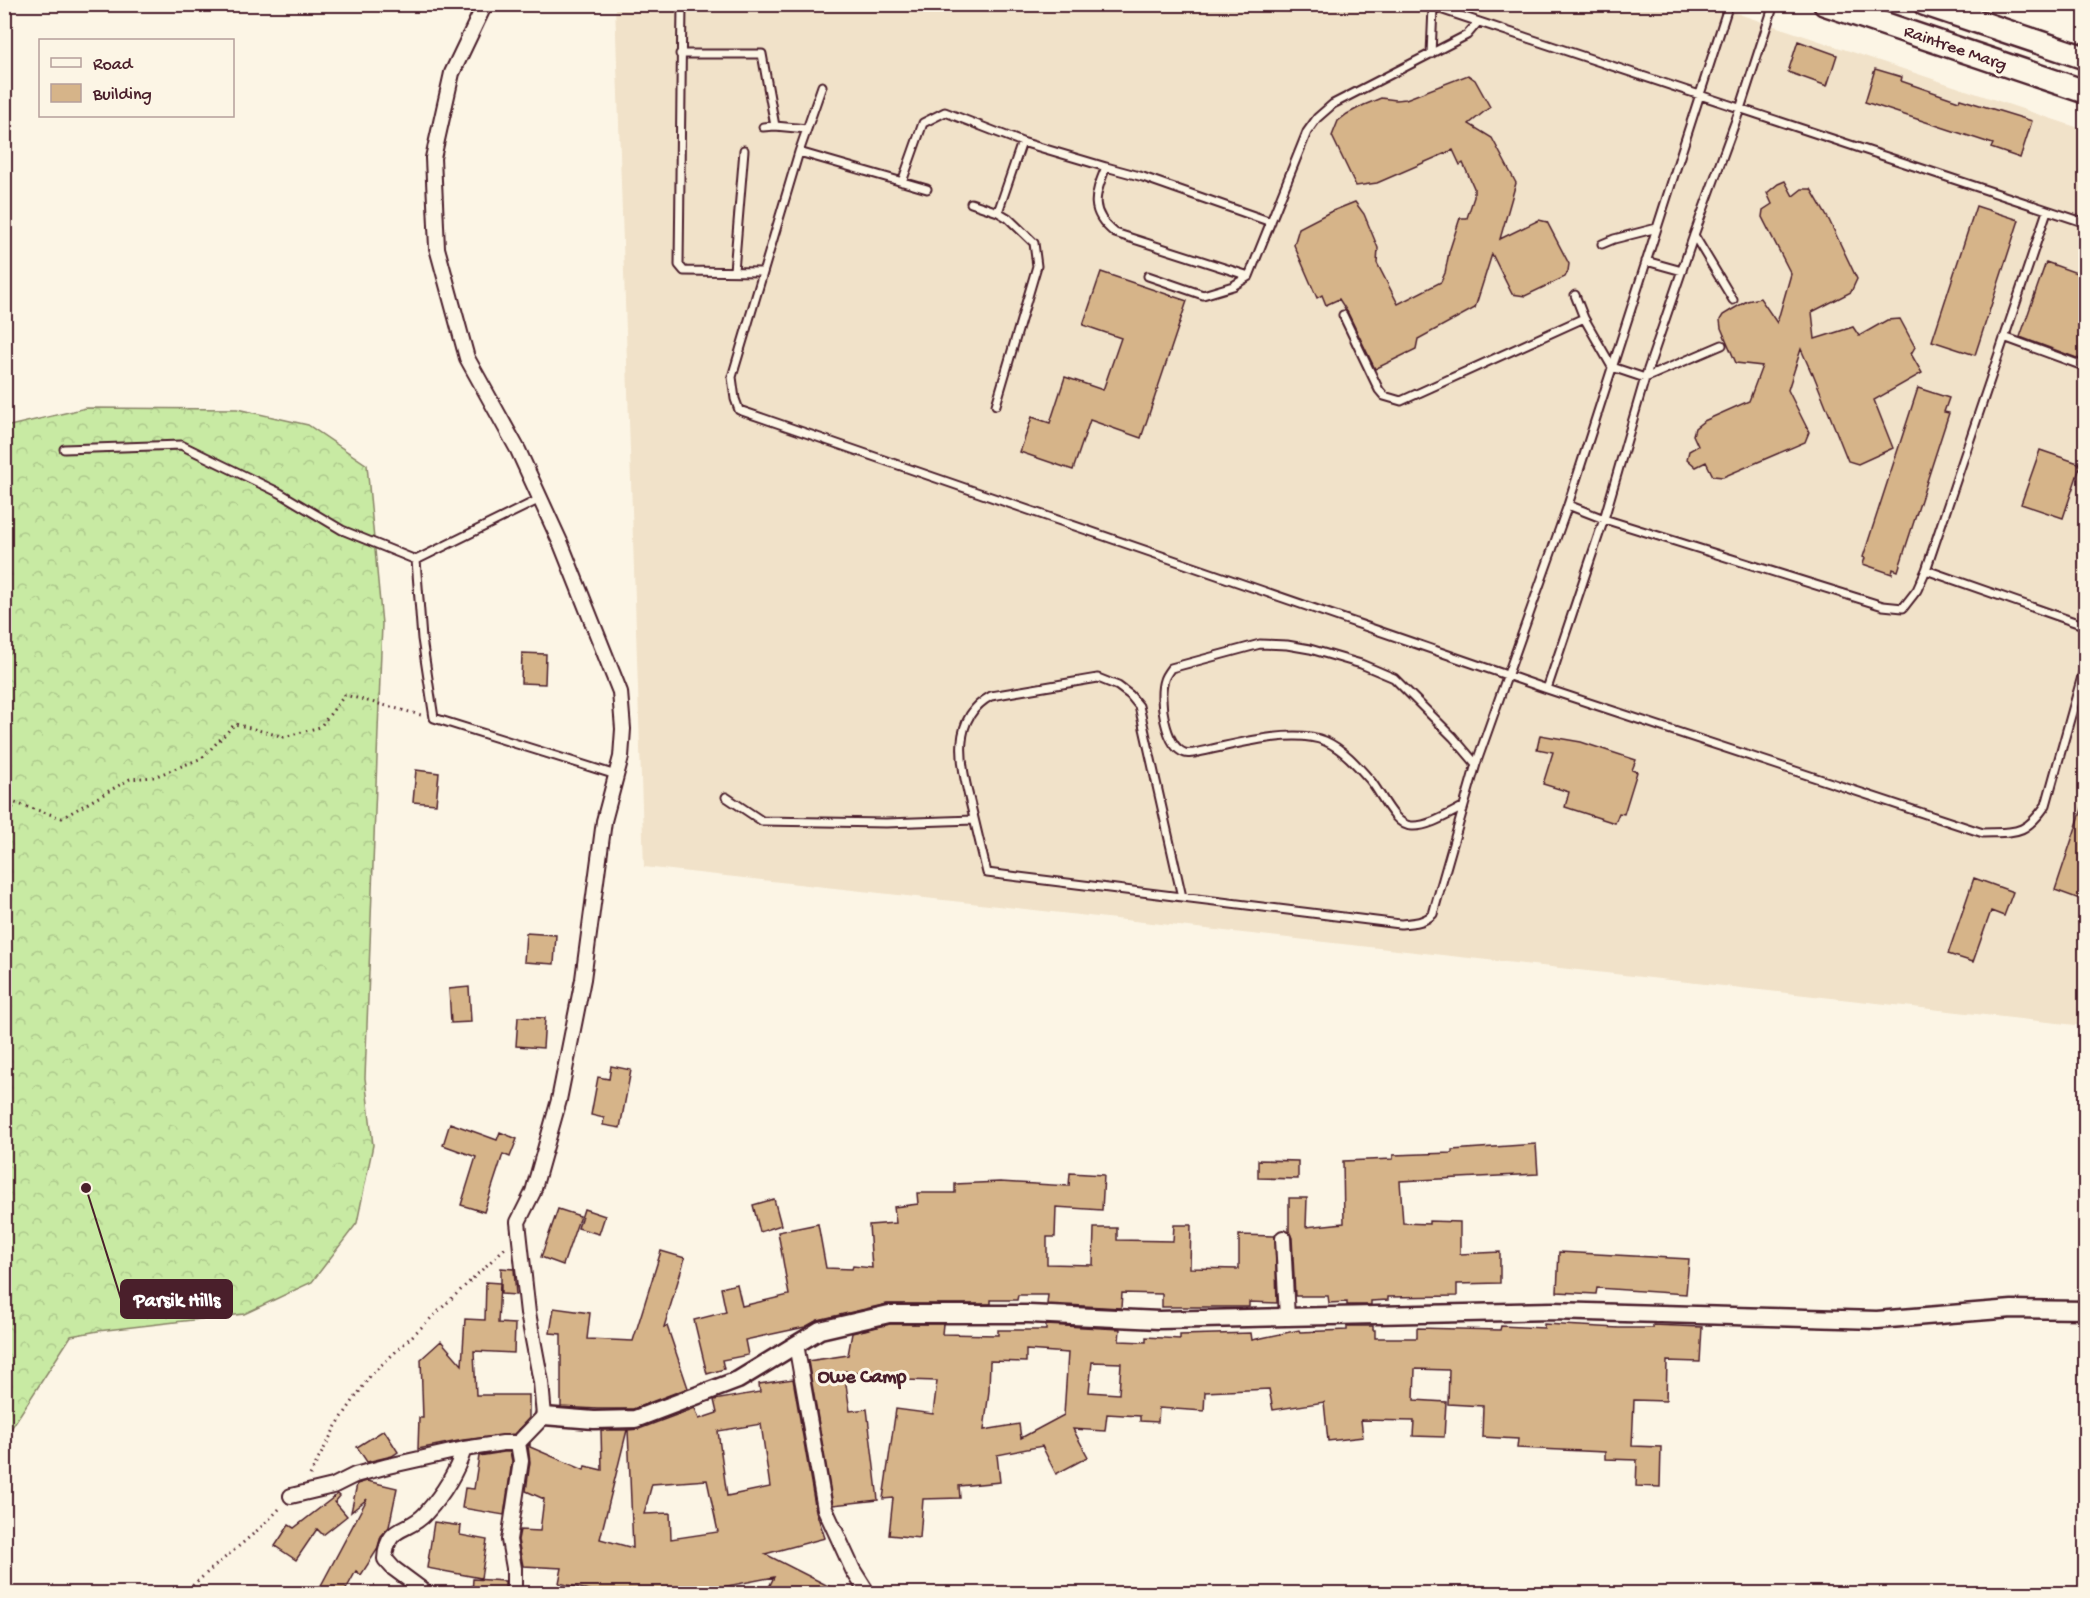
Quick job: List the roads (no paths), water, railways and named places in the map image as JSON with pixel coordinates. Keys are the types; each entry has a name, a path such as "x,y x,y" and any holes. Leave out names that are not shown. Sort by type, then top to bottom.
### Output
{"main road":[{"name":"Raintree Marg","path":"1826,4 2085,92"},
{"name":"Raintree Marg","path":"1925,4 2085,58"}],"street":[{"path":"291,1496 333,1486 355,1475 388,1466 464,1449 518,1443 544,1416 541,1382 528,1313 518,1222 533,1192 559,1100 584,979 604,821 621,757 623,729 620,692 561,544 518,450 467,358 437,248 433,158 452,73 485,4"},
{"path":"1283,1238 1287,1318"},
{"path":"544,1416 594,1420 635,1419 738,1380 820,1330 889,1314 1029,1314 1159,1320 1552,1311 1877,1320 2012,1308 2085,1310"},
{"path":"796,1344 825,1509 853,1570 868,1593"},
{"path":"514,1593 514,1568 509,1540 521,1461 518,1443"},
{"path":"428,1593 393,1568 385,1558 386,1551 392,1535 399,1529 417,1523 450,1482 459,1466 464,1449"}],"lane":[{"path":"682,4 679,265 684,271 763,272"},
{"path":"1425,4 2085,223"},
{"path":"1182,897 1139,706 1130,695 1118,686 1098,678 991,696 981,702 972,712 965,725 961,746 962,767 987,873 1400,924 1428,919 1433,914 1476,764 1568,506 1729,4"},
{"path":"1547,689 1604,519 1646,378 1694,235 1740,109 1774,4"},
{"path":"1431,54 1433,7"},
{"path":"1148,276 1203,295 1233,286 1249,276 1307,132 1317,118 1333,104 1467,35 1478,22"},
{"path":"680,54 762,54 775,126"},
{"path":"822,86 799,152 732,377 732,389 739,410 1547,689 1983,833 2016,832 2035,822 2046,805 2085,662"},
{"path":"902,182 923,123 945,112 1022,142 1143,177 1271,222"},
{"path":"763,127 807,129"},
{"path":"998,212 1022,142"},
{"path":"734,271 744,150"},
{"path":"799,152 927,189"},
{"path":"1106,167 1095,199 1097,213 1104,225 1115,233 1249,276"},
{"path":"971,203 998,212 1008,218 1034,243 1037,266 996,405"},
{"path":"1568,506 1883,606 1903,608 1917,590 1926,570 2047,211"},
{"path":"1602,244 1658,228"},
{"path":"1694,235 1733,300"},
{"path":"1646,261 1682,271"},
{"path":"1575,295 1584,318 1612,367 1646,378 1722,345"},
{"path":"1343,315 1379,390 1384,396 1401,401 1584,318"},
{"path":"2004,337 2085,367"},
{"path":"64,449 181,445 280,493 342,530 416,560 540,499"},
{"path":"416,560 422,639 434,718 616,775"},
{"path":"1926,570 2085,626"},
{"path":"1463,807 1421,825 1404,825 1396,818 1372,782 1350,758 1324,741 1296,736 1273,736 1194,753 1183,753 1175,746 1165,727 1163,681 1170,668 1260,644 1310,649 1361,663 1394,678 1453,737 1476,764"},
{"path":"726,797 762,821 886,823 974,819"}],"place":[{"name":"Parsik Hills","path":"86,1188"}],"district":[{"name":"Owe Camp","path":"862,1378"}]}
